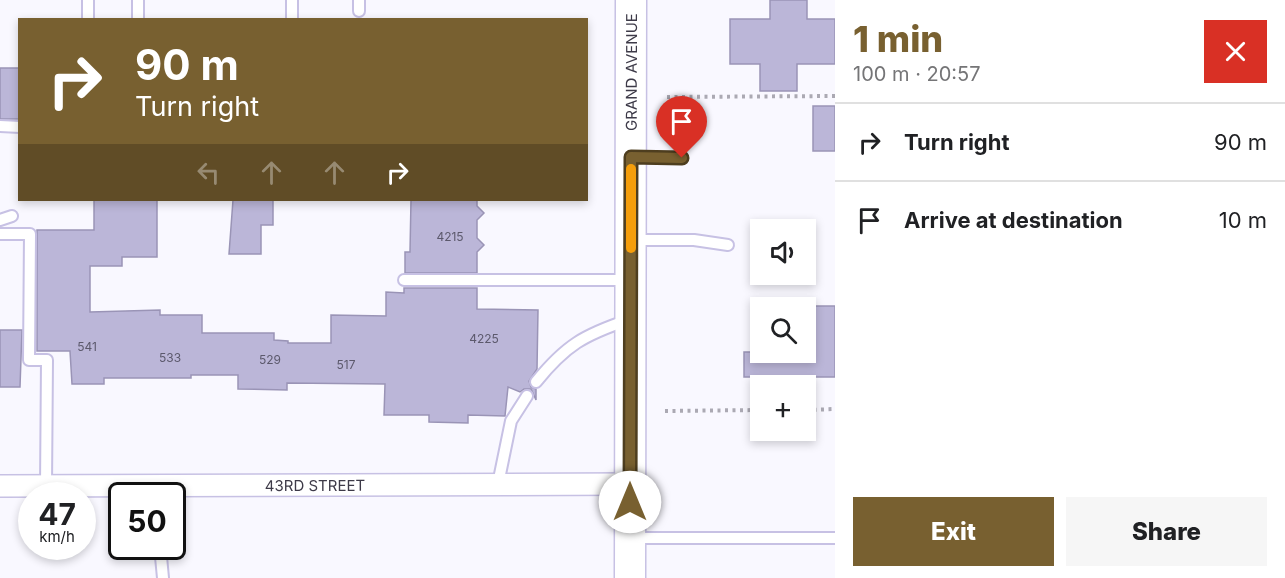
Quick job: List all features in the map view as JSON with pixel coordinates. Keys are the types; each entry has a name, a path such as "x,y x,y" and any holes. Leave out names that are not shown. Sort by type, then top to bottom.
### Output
{"main road":[{"name":"GRAND AVENUE","path":"630,578 631,0"}],"street":[{"name":"43RD STREET","path":"186,489 630,484"},
{"name":"43RD STREET","path":"0,486 18,486"}],"lane":[{"path":"88,0 88,18"},
{"path":"138,0 138,18"},
{"path":"292,0 292,18"},
{"path":"0,126 18,127"},
{"path":"631,157 682,158"},
{"path":"0,220 12,216"},
{"path":"0,234 30,234 29,360 47,360 46,482"},
{"path":"631,240 694,240 728,245"},
{"path":"404,280 631,280"},
{"path":"536,382 558,355 580,339 595,331 631,319"},
{"path":"498,484 511,421 527,396"},
{"path":"630,538 835,538"},
{"path":"161,560 163,578"}],"path":[{"path":"667,97 835,96"},
{"path":"816,410 835,409"},
{"path":"665,411 750,410"}],"building":[{"path":"770,0 807,0 807,19 835,19 835,64 797,64 797,91 760,91 760,64 730,64 730,19 770,19"},
{"path":"0,68 18,68 18,119 0,119"},
{"path":"813,106 835,106 835,151 813,151"},
{"path":"94,201 157,201 157,257 122,257 122,266 90,266 90,312 160,310 160,315 202,315 202,333 274,333 274,340 288,341 288,343 331,343 331,315 386,316 386,292 404,293 404,288 477,288 477,309 538,310 537,369 529,381 531,387 536,389 536,400 531,389 524,389 520,392 508,387 505,416 468,415 468,423 429,422 429,415 384,415 385,384 287,383 287,390 238,389 238,375 191,375 191,378 104,378 104,384 72,384 70,351 37,351 37,230 94,230"},
{"path":"233,201 273,201 273,225 261,225 261,254 229,254"},
{"path":"411,201 477,201 477,206 484,213 477,220 477,238 484,245 477,252 477,273 405,273 405,252 410,252"},
{"path":"816,306 835,306 835,377 750,375 750,377 744,377 744,352 750,352 750,363 816,363"},
{"path":"0,330 22,330 20,387 0,387"}],"slow traffic":[{"path":"631,169 631,248"}],"route":[{"path":"630,502 631,157 682,158"}]}
